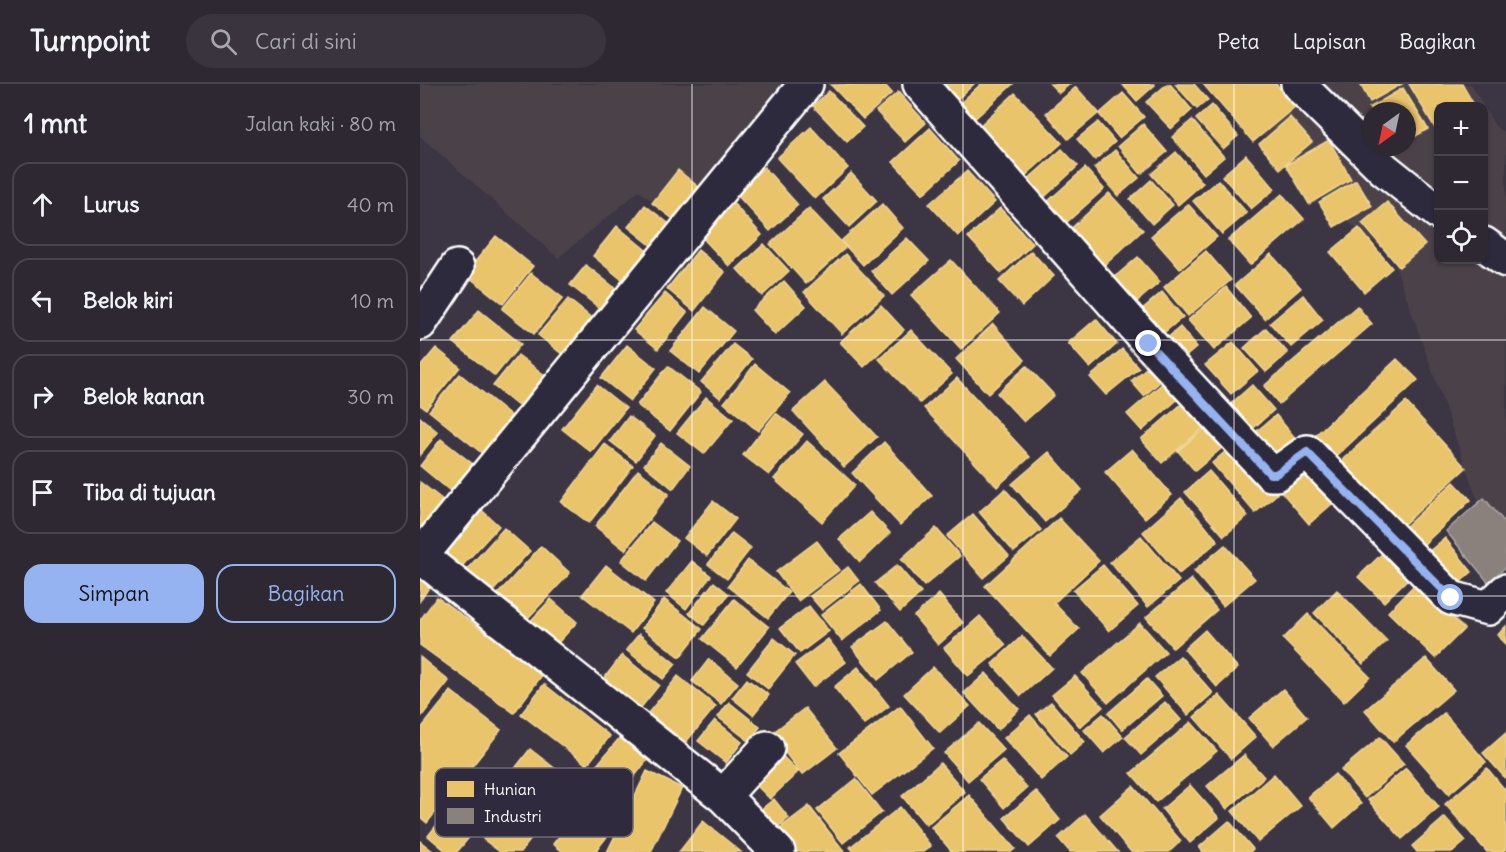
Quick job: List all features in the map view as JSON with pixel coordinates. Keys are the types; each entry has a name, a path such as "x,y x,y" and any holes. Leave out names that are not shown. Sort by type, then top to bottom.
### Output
{"street":[{"path":"778,852 723,796 420,556 806,84"},
{"path":"920,84 1149,344 1270,474 1276,474 1307,452 1451,598 1488,608 1506,591"},
{"path":"1298,84 1384,169 1435,210"},
{"path":"1488,247 1506,260"},
{"path":"420,323 457,267"},
{"path":"723,796 767,748"}],"shaded area":[{"path":"420,84 808,84 674,217 639,191 558,258 420,136"},
{"path":"1215,84 1471,84 1482,102 1434,102 1434,264 1488,264 1488,114 1495,126 1506,134 1506,532 1476,496 1392,256 1334,211"}],"building: Hunian":[{"path":"884,84 892,93 863,119 831,85"},
{"path":"926,84 974,84 948,108"},
{"path":"981,84 1013,84 970,123 956,107"},
{"path":"1050,84 1070,84 1059,93"},
{"path":"1122,84 1154,84 1155,85 1137,101"},
{"path":"1170,84 1192,110 1171,129 1146,102"},
{"path":"1175,84 1194,84 1208,100 1197,109"},
{"path":"1203,84 1276,84 1296,106 1253,142"},
{"path":"1360,84 1402,84 1370,102"},
{"path":"1409,84 1462,84 1472,102 1434,102 1434,126"},
{"path":"1076,87 1099,113 1068,139 1046,113"},
{"path":"1403,88 1412,102 1379,102"},
{"path":"829,91 863,127 847,142 813,106"},
{"path":"898,92 926,123 905,142 876,111"},
{"path":"1015,93 1062,143 1023,178 977,128"},
{"path":"1123,93 1144,117 1119,138 1099,114"},
{"path":"1212,105 1238,136 1223,149 1196,119"},
{"path":"1416,109 1428,129 1416,136"},
{"path":"1290,117 1312,142 1280,169 1259,144"},
{"path":"1192,120 1224,157 1204,174 1172,137"},
{"path":"1098,122 1115,142 1095,160 1077,139"},
{"path":"1143,124 1167,152 1141,174 1118,146"},
{"path":"811,127 848,168 815,199 777,158"},
{"path":"930,128 959,161 923,194 893,162"},
{"path":"1329,140 1351,179 1309,204 1286,165"},
{"path":"1062,149 1078,166 1035,206 1018,188"},
{"path":"1115,150 1139,178 1118,196 1094,168"},
{"path":"1176,152 1203,183 1178,205 1151,174"},
{"path":"1246,155 1275,189 1251,209 1222,176"},
{"path":"764,167 798,205 770,231 736,194"},
{"path":"1085,168 1104,189 1056,232 1037,211"},
{"path":"678,170 706,193 681,225 652,203"},
{"path":"967,171 995,202 958,236 929,204"},
{"path":"851,173 877,201 849,227 823,199"},
{"path":"1151,180 1173,205 1152,224 1130,199"},
{"path":"1218,180 1247,213 1222,234 1193,201"},
{"path":"1356,180 1372,206 1334,227 1319,202"},
{"path":"1109,193 1143,230 1095,274 1062,237"},
{"path":"1282,194 1304,219 1250,265 1228,240"},
{"path":"730,200 762,235 729,266 696,231"},
{"path":"1387,202 1425,245 1399,267 1362,223"},
{"path":"882,204 903,228 863,265 841,241"},
{"path":"1188,204 1217,237 1180,269 1151,236"},
{"path":"645,205 676,229 658,251 628,227"},
{"path":"809,208 846,247 806,284 770,244"},
{"path":"1000,208 1033,244 1001,273 968,237"},
{"path":"617,226 651,254 627,284 593,256"},
{"path":"1359,228 1392,268 1364,292 1330,252"},
{"path":"496,236 533,266 503,304 465,274"},
{"path":"907,238 929,261 892,295 871,271"},
{"path":"764,244 789,271 762,296 737,269"},
{"path":"698,250 725,272 694,311 667,289"},
{"path":"1031,251 1054,276 1022,306 999,281"},
{"path":"1206,251 1231,280 1188,316 1164,287"},
{"path":"845,254 884,296 842,334 804,292"},
{"path":"1271,254 1301,288 1265,319 1235,285"},
{"path":"1138,257 1160,282 1126,311 1104,286"},
{"path":"951,260 1000,313 961,349 911,295"},
{"path":"586,265 619,291 603,311 570,285"},
{"path":"531,273 563,298 534,334 502,309"},
{"path":"784,281 806,306 775,335 752,310"},
{"path":"1226,287 1251,318 1214,350 1188,320"},
{"path":"1162,292 1183,317 1154,341 1133,317"},
{"path":"665,293 687,312 658,349 634,330"},
{"path":"1303,295 1323,320 1291,347 1270,323"},
{"path":"568,299 597,322 568,359 538,335"},
{"path":"881,305 904,330 864,367 840,342"},
{"path":"1357,306 1372,324 1279,404 1264,386"},
{"path":"705,307 734,331 699,374 670,351"},
{"path":"479,310 521,344 495,376 453,342"},
{"path":"1096,319 1117,344 1090,368 1068,343"},
{"path":"993,324 1025,360 988,394 956,359"},
{"path":"1180,327 1197,347 1175,366 1158,346"},
{"path":"1266,328 1288,353 1266,372 1244,348"},
{"path":"911,330 952,374 920,403 879,359"},
{"path":"1233,342 1258,371 1231,394 1205,365"},
{"path":"733,344 752,359 720,398 701,382"},
{"path":"627,345 656,368 630,401 601,378"},
{"path":"436,348 460,367 426,409 420,405 420,367"},
{"path":"1122,349 1139,368 1106,395 1090,377"},
{"path":"518,355 554,382 528,414 493,386"},
{"path":"1159,357 1171,372 1144,396 1131,381"},
{"path":"1397,359 1418,380 1326,466 1306,444"},
{"path":"755,364 790,393 758,431 724,403"},
{"path":"668,366 701,392 670,431 637,405"},
{"path":"1027,366 1054,395 1024,422 997,393"},
{"path":"460,374 518,421 488,458 429,411"},
{"path":"1172,375 1186,392 1142,431 1127,414"},
{"path":"957,378 1030,457 997,487 924,408"},
{"path":"825,382 877,437 844,467 793,411"},
{"path":"597,385 626,408 591,452 562,429"},
{"path":"1252,385 1274,410 1241,439 1219,414"},
{"path":"1192,395 1212,420 1162,463 1141,439"},
{"path":"706,397 733,419 704,454 677,433"},
{"path":"1406,402 1466,468 1392,535 1332,469"},
{"path":"776,413 803,434 769,475 743,455"},
{"path":"1276,415 1302,446 1274,471 1247,439"},
{"path":"629,416 655,436 636,461 610,441"},
{"path":"420,417 438,432 420,455"},
{"path":"1212,422 1229,442 1195,471 1178,451"},
{"path":"441,439 478,468 455,495 420,466"},
{"path":"807,441 855,485 822,522 774,479"},
{"path":"884,442 932,496 900,525 852,473"},
{"path":"661,443 690,466 673,489 644,465"},
{"path":"605,444 633,466 589,523 561,502"},
{"path":"1234,444 1277,494 1255,513 1212,463"},
{"path":"1132,449 1172,495 1145,518 1105,472"},
{"path":"1049,452 1082,490 1045,522 1012,484"},
{"path":"1305,456 1340,497 1309,524 1274,483"},
{"path":"638,470 669,494 625,550 595,526"},
{"path":"1209,471 1248,516 1224,536 1185,492"},
{"path":"420,482 452,507 420,546"},
{"path":"1454,482 1471,500 1421,547 1404,528"},
{"path":"1005,489 1041,530 1014,552 979,512"},
{"path":"1181,498 1218,541 1179,574 1143,532"},
{"path":"713,501 736,519 707,556 684,538"},
{"path":"474,503 499,526 453,576 428,553"},
{"path":"870,512 890,533 860,562 839,539"},
{"path":"973,514 1009,556 983,578 947,536"},
{"path":"1059,518 1099,561 1054,603 1079,629 1050,656 985,586"},
{"path":"652,522 677,541 646,581 621,561"},
{"path":"504,528 530,551 484,601 459,578"},
{"path":"936,528 960,556 924,586 901,559"},
{"path":"732,533 751,548 727,579 708,564"},
{"path":"1141,536 1179,581 1148,607 1110,562"},
{"path":"1445,538 1472,572 1451,590 1422,557"},
{"path":"817,541 839,570 798,601 776,572"},
{"path":"1393,543 1418,569 1384,602 1358,577"},
{"path":"1225,545 1255,579 1223,606 1194,571"},
{"path":"541,546 570,573 516,631 488,605"},
{"path":"748,560 789,592 768,618 728,586"},
{"path":"692,561 711,576 686,609 666,593"},
{"path":"606,565 654,603 631,633 582,595"},
{"path":"897,565 921,593 900,612 875,583"},
{"path":"1103,565 1138,606 1109,631 1073,590"},
{"path":"848,567 859,581 822,610 810,596"},
{"path":"420,579 430,586 420,601"},
{"path":"1191,579 1217,610 1173,648 1146,617"},
{"path":"714,582 729,594 704,625 689,613"},
{"path":"1417,582 1464,629 1435,658 1388,612"},
{"path":"861,584 881,610 842,641 821,615"},
{"path":"1337,590 1387,641 1363,664 1314,613"},
{"path":"939,594 963,623 938,645 914,616"},
{"path":"437,597 543,674 514,713 420,645 420,620"},
{"path":"551,599 577,622 548,654 522,630"},
{"path":"664,599 702,629 680,657 642,628"},
{"path":"734,599 769,627 737,667 702,639"},
{"path":"809,606 829,631 800,653 780,628"},
{"path":"1308,614 1370,677 1344,702 1283,639"},
{"path":"980,616 1006,645 968,676 944,648"},
{"path":"887,621 912,652 878,680 852,647"},
{"path":"1140,623 1166,652 1108,703 1082,673"},
{"path":"1506,626 1506,644 1497,635"},
{"path":"1205,630 1238,668 1217,687 1184,649"},
{"path":"639,634 676,664 663,679 626,650"},
{"path":"1022,636 1052,668 1021,696 992,664"},
{"path":"774,638 795,655 768,689 747,672"},
{"path":"828,639 846,662 813,687 795,664"},
{"path":"622,655 659,685 635,715 598,686"},
{"path":"1180,656 1213,693 1188,715 1155,677"},
{"path":"420,657 449,681 421,717 420,717"},
{"path":"1426,658 1454,690 1393,742 1365,710"},
{"path":"709,659 738,683 721,704 692,681"},
{"path":"858,667 889,706 864,725 834,687"},
{"path":"933,667 970,706 940,733 904,694"},
{"path":"986,673 1019,709 998,730 964,693"},
{"path":"678,676 716,706 686,742 648,713"},
{"path":"1075,676 1103,707 1080,727 1052,695"},
{"path":"747,679 769,695 753,715 732,698"},
{"path":"1147,679 1162,696 1122,730 1108,713"},
{"path":"544,684 610,736 587,765 521,714"},
{"path":"1283,689 1307,717 1273,746 1249,718"},
{"path":"451,691 501,730 471,768 435,768 435,813 427,823 420,817 420,730"},
{"path":"1219,695 1256,737 1231,759 1194,717"},
{"path":"729,702 760,727 749,741 718,717"},
{"path":"1051,702 1085,742 1070,755 1036,714"},
{"path":"1165,702 1181,720 1141,755 1125,737"},
{"path":"900,706 933,748 872,795 839,753"},
{"path":"805,708 837,748 802,775 771,734"},
{"path":"1444,713 1486,762 1449,794 1406,745"},
{"path":"1103,714 1123,737 1104,753 1084,730"},
{"path":"1030,715 1067,757 1041,780 1004,738"},
{"path":"715,720 742,742 726,763 698,741"},
{"path":"1191,722 1217,751 1156,802 1131,773"},
{"path":"979,723 1004,750 968,781 944,753"},
{"path":"1506,733 1506,779 1483,753"},
{"path":"621,736 649,758 633,778 633,768 594,768"},
{"path":"1380,737 1404,764 1365,798 1341,770"},
{"path":"774,747 798,772 770,799 745,774"},
{"path":"530,749 554,768 515,768"},
{"path":"1244,755 1264,777 1227,809 1207,786"},
{"path":"1002,760 1027,788 1004,808 979,779"},
{"path":"940,763 965,792 926,825 902,796"},
{"path":"1406,768 1439,807 1402,839 1368,800"},
{"path":"1487,768 1506,791 1506,849 1503,852 1487,852 1445,804"},
{"path":"647,771 682,788 651,852 607,852 614,837 633,837 633,799"},
{"path":"1274,774 1301,806 1258,842 1232,811"},
{"path":"1335,774 1361,804 1334,828 1308,797"},
{"path":"856,779 882,812 843,843 817,810"},
{"path":"1190,785 1219,818 1190,843 1162,809"},
{"path":"1133,786 1181,841 1169,852 1131,852 1100,815"},
{"path":"1036,791 1060,820 1029,847 1004,818"},
{"path":"969,795 1015,849 1011,852 952,852 931,827"},
{"path":"774,799 789,818 766,836 751,817"},
{"path":"809,806 843,852 786,852 772,834"},
{"path":"900,807 931,846 923,852 854,852 850,847"},
{"path":"1085,814 1118,852 1070,852 1058,838"},
{"path":"1445,817 1466,841 1453,852 1417,852 1412,846"},
{"path":"703,821 741,852 679,852"},
{"path":"1229,821 1253,849 1250,852 1203,852 1199,847"},
{"path":"435,827 435,837 469,837 457,852 447,852 428,836"},
{"path":"485,837 533,837 521,852 500,852 483,839"},
{"path":"559,837 607,837 595,852 563,852 553,844"},
{"path":"420,841 434,852 420,852"}],"building: Industri":[{"path":"1484,498 1506,524 1506,567 1488,582 1446,531"}],"route":[{"path":"1149,344 1270,474 1276,474 1307,452 1451,598"}]}
